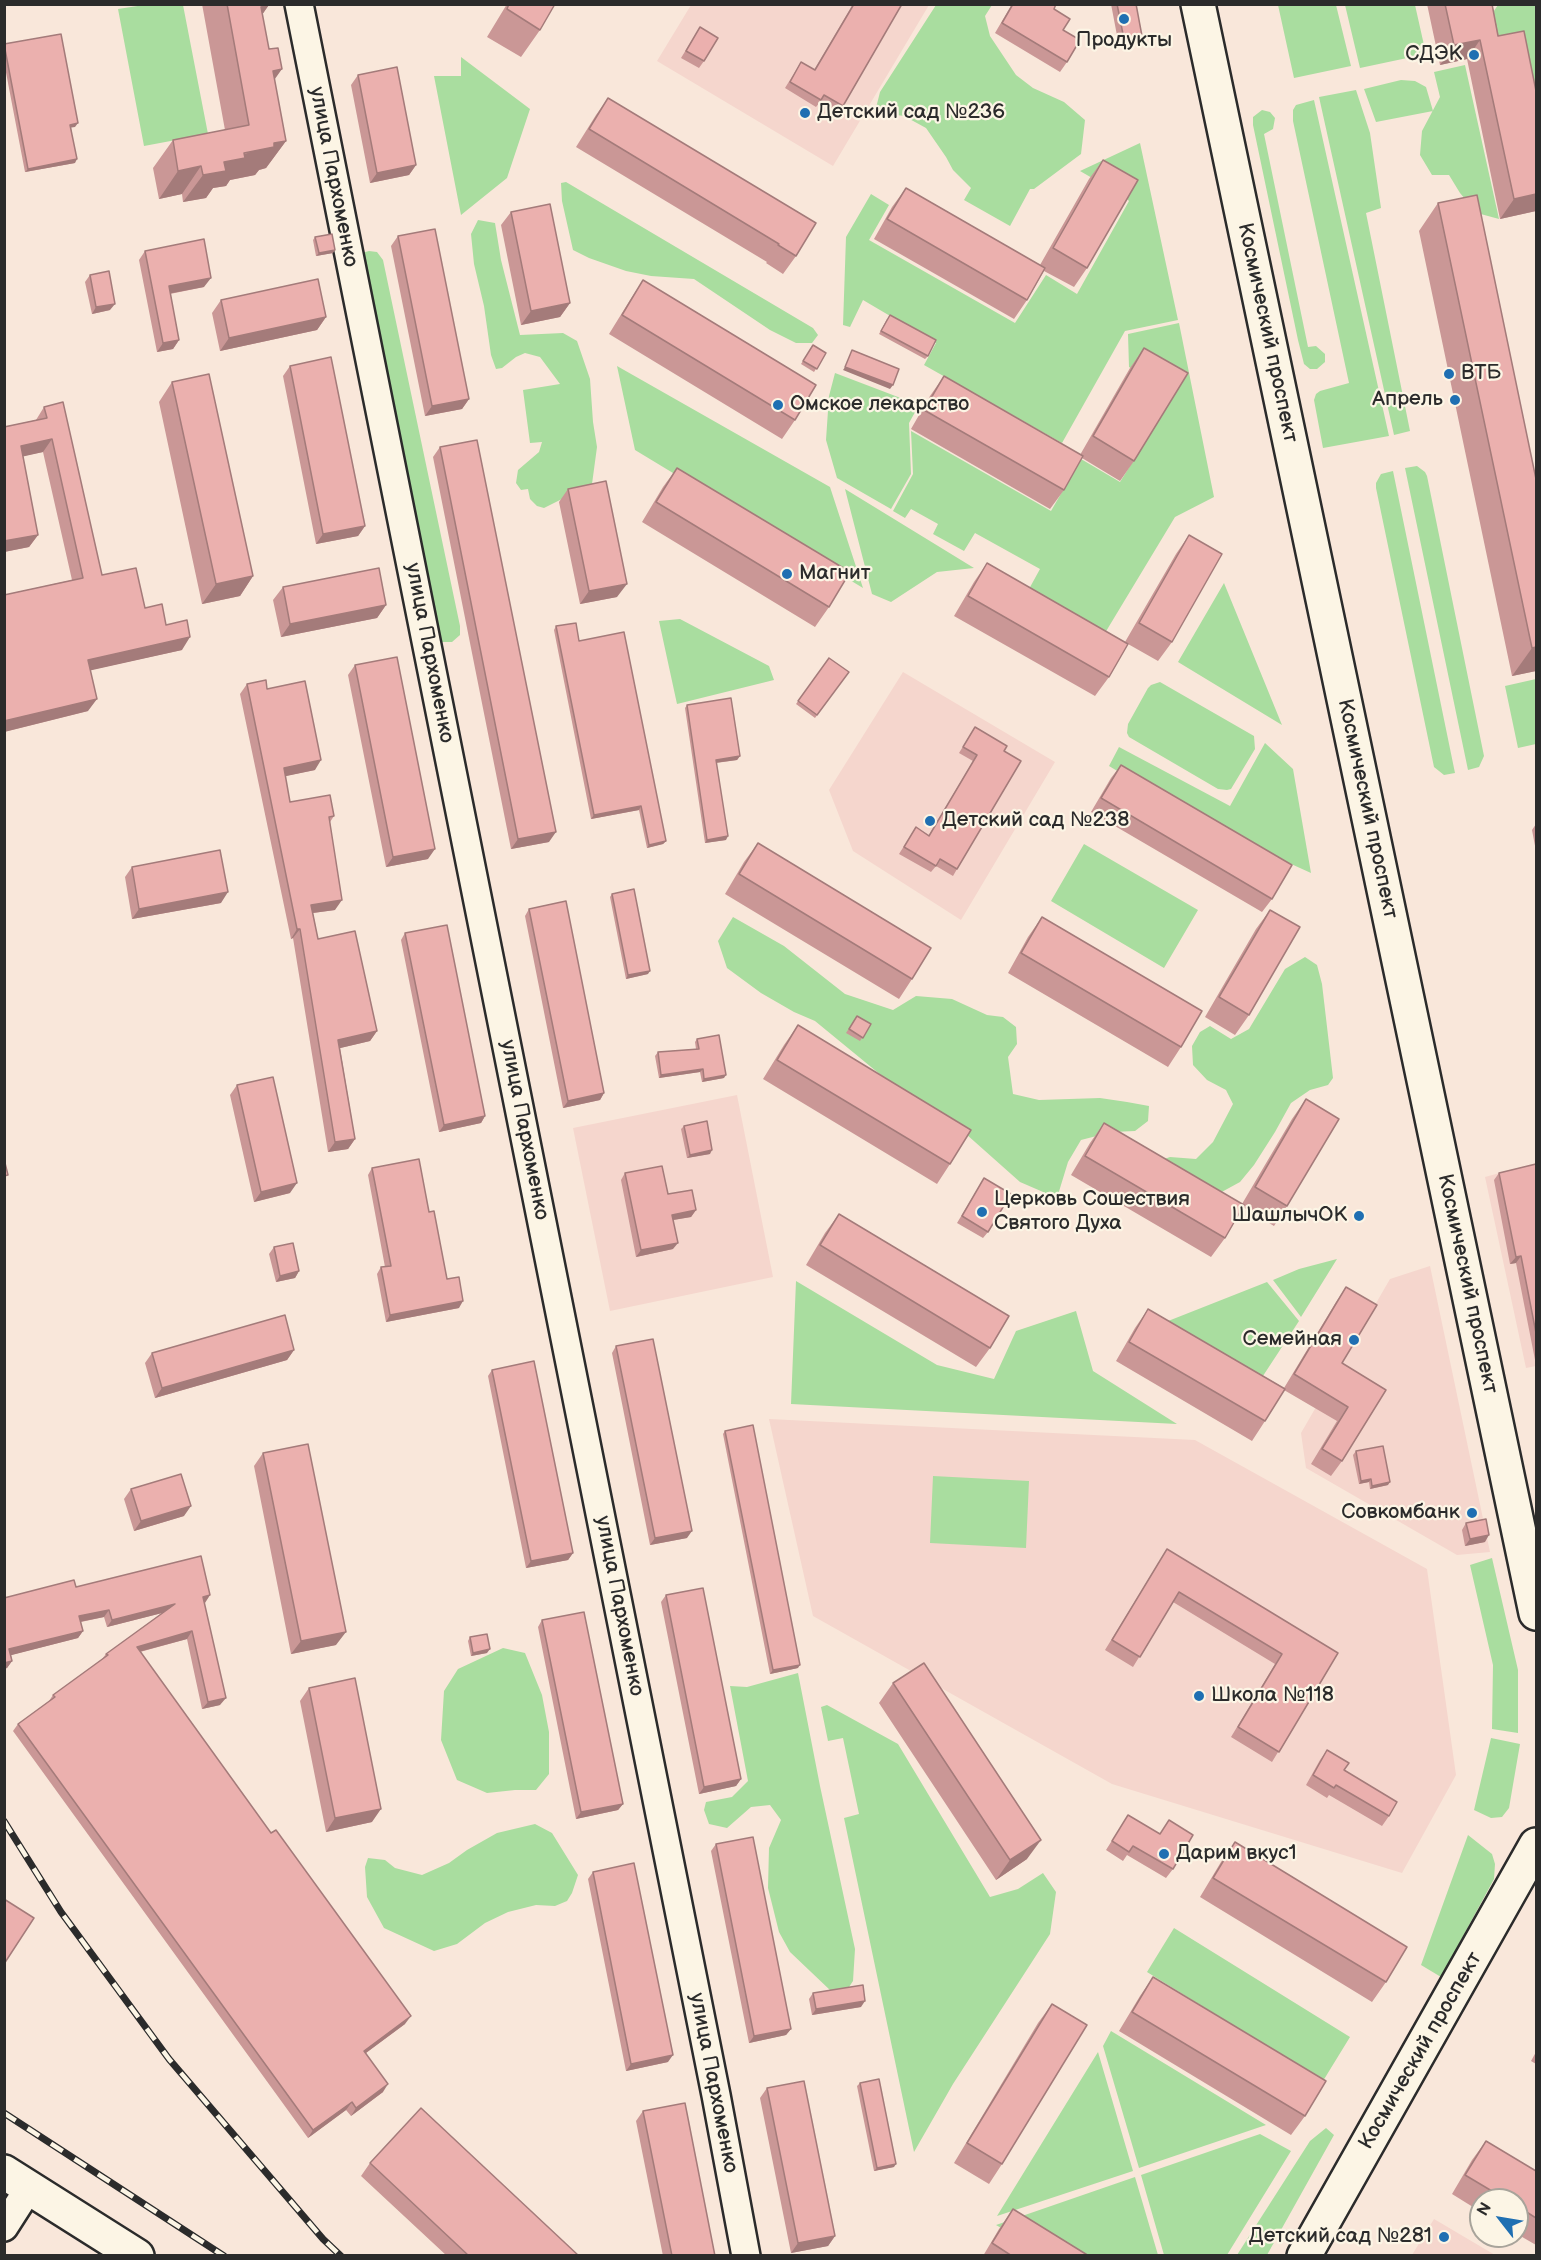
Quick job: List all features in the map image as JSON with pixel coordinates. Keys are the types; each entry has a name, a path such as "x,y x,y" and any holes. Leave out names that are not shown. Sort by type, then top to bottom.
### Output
{"main road":[{"name":"Космический проспект","path":"1198,4 1536,1613"},
{"name":"Космический проспект","path":"1304,2256 1536,1845"},
{"path":"17,2180 137,2256"}],"street":[{"name":"улица Пархоменко","path":"299,4 716,2095 746,2256"},
{"path":"4,2227 17,2180"}],"shaded area":[{"name":"Детский сад №236","path":"691,5 929,5 833,166 657,61"},
{"name":"Детский сад №238","path":"903,672 1055,762 961,920 853,851 829,790"},
{"path":"737,1095 773,1277 610,1311 573,1128"},
{"path":"1536,1163 1536,1366 1526,1368 1485,1177"},
{"path":"1430,1266 1490,1552 1457,1555 1306,1468 1301,1433 1390,1279"},
{"name":"Школа №118","path":"769,1419 1195,1440 1427,1569 1456,1775 1402,1873 1112,1784 813,1616"},
{"name":"Детский сад №281","path":"1434,2219 1469,2240 1469,2248 1483,2248 1495,2255 1412,2255"}],"green space":[{"path":"144,5 183,5 208,134 144,146 118,9"},
{"path":"936,5 992,5 985,16 990,36 1016,75 1033,88 1064,102 1085,120 1081,154 1034,189 1030,189 1010,226 964,200 971,188 953,170 926,128 904,116 875,112 880,92"},
{"path":"1278,5 1336,5 1351,66 1294,78"},
{"path":"1345,5 1415,5 1426,54 1360,68"},
{"path":"1498,5 1536,5 1536,146 1480,31"},
{"path":"461,57 530,109 507,178 461,215 434,76 461,76"},
{"path":"1465,65 1499,219 1477,213 1460,193 1449,175 1432,175 1420,155 1422,131 1440,97 1434,72"},
{"path":"1401,80 1415,81 1426,87 1433,111 1376,122 1364,89"},
{"path":"1356,90 1370,133 1381,208 1366,213 1410,431 1394,435 1319,97"},
{"path":"1314,100 1389,436 1323,448 1314,400 1316,394 1349,383 1293,121 1293,110 1296,105"},
{"path":"1262,110 1270,112 1275,118 1273,129 1264,134 1308,347 1316,346 1325,354 1325,362 1317,369 1310,369 1304,364 1298,340 1253,125 1253,117"},
{"path":"1140,143 1178,320 1125,331 1062,443 924,365 936,343 863,300 850,327 843,325 846,237 871,194 889,205 869,240 1015,323 1046,275 1077,294 1129,201 1080,171"},
{"path":"566,182 813,328 818,335 812,343 796,343 770,330 694,279 651,276 626,271 573,250 562,201 561,183"},
{"path":"478,220 495,223 501,260 520,335 563,333 577,341 590,379 597,447 592,484 544,508 537,506 530,499 528,489 521,490 516,483 518,470 539,452 542,442 530,443 523,390 560,384 540,357 525,353 502,368 496,369 491,355 484,306 474,264 471,234"},
{"path":"377,252 383,260 460,626 460,635 452,642 436,642 362,253"},
{"path":"1179,323 1214,497 1175,517 1105,633 1029,589 1040,569 975,533 964,551 933,534 938,524 911,509 905,518 893,511 913,474 911,431 1051,511 1081,459 1120,482 1176,392 1129,367 1128,334"},
{"path":"617,366 830,487 863,588 635,450"},
{"path":"835,373 919,405 909,423 911,474 891,509 837,478 826,440 829,396"},
{"path":"1417,466 1427,476 1484,756 1479,767 1468,770 1405,468"},
{"path":"1393,471 1455,773 1444,775 1434,767 1376,488 1381,474"},
{"path":"845,489 974,568 937,572 891,602 872,594"},
{"path":"1224,583 1282,725 1178,662"},
{"path":"680,619 769,666 774,680 677,704 659,621"},
{"path":"1536,679 1536,744 1518,748 1505,686"},
{"path":"1160,682 1254,736 1255,749 1231,789 1218,789 1129,737 1128,724 1148,688"},
{"path":"1265,743 1293,769 1311,873 1216,830 1109,766 1119,747 1230,806"},
{"path":"1084,844 1198,910 1164,968 1051,901"},
{"path":"733,917 784,946 845,994 893,1010 916,996 952,999 987,1015 1003,1017 1016,1027 1017,1044 1008,1057 1013,1094 1039,1100 1100,1098 1149,1106 1148,1121 1135,1131 1112,1132 1081,1140 1068,1162 1057,1198 1020,1182 966,1134 904,1094 815,1021 761,993 727,968 718,941"},
{"path":"1305,957 1317,965 1322,984 1333,1078 1328,1085 1310,1090 1291,1103 1254,1165 1240,1182 1207,1200 1150,1164 1170,1157 1196,1159 1213,1142 1233,1104 1226,1090 1207,1080 1193,1065 1192,1046 1200,1032 1210,1026 1231,1039 1249,1029 1285,969"},
{"path":"1337,1259 1301,1317 1273,1280 1299,1269"},
{"path":"796,1281 937,1365 994,1379 1016,1331 1076,1311 1093,1371 1177,1424 791,1404"},
{"path":"1267,1282 1299,1321 1259,1382 1158,1325"},
{"path":"933,1476 1029,1481 1026,1548 930,1543"},
{"path":"1492,1558 1518,1670 1518,1733 1492,1729 1493,1665 1470,1565"},
{"path":"503,1648 525,1653 542,1695 549,1732 549,1774 536,1790 487,1793 457,1780 441,1740 444,1691 458,1669"},
{"path":"798,1673 855,1949 853,1981 849,1987 831,1991 790,1952 779,1932 768,1888 769,1848 781,1820 770,1805 751,1807 727,1828 709,1824 704,1810 706,1802 732,1797 748,1781 730,1686 747,1687"},
{"path":"827,1705 898,1744 990,1897 1018,1889 1043,1873 1056,1892 1050,1934 953,2084 914,2152 844,1818 859,1814 843,1738 828,1741 821,1707"},
{"path":"1491,1738 1520,1744 1509,1808 1502,1817 1491,1818 1474,1810"},
{"path":"535,1824 552,1833 578,1875 567,1901 555,1906 536,1905 508,1912 485,1923 457,1944 434,1951 384,1928 367,1897 365,1867 368,1858 385,1860 395,1868 422,1875 449,1863 497,1833"},
{"path":"1468,1835 1492,1854 1495,1864 1494,1879 1441,1977 1421,1965"},
{"path":"1174,1928 1350,2037 1323,2081 1147,1972"},
{"path":"1111,2031 1266,2125 1139,2168 1103,2046"},
{"path":"1098,2052 1133,2171 997,2216"},
{"path":"1326,2128 1334,2135 1267,2255 1237,2255 1310,2141"},
{"path":"1260,2134 1291,2151 1227,2255 1164,2255 1141,2175"},
{"path":"1135,2177 1158,2255 1048,2255 996,2225"}],"building":[{"path":"227,4 269,4 261,7 269,49 278,48 282,69 273,71 286,141 274,143 274,147 244,153 245,158 224,162 226,171 203,175 201,166 178,171 173,140 249,125"},
{"path":"509,4 555,4 540,30 507,9"},
{"path":"854,4 902,4 843,106 824,95 821,100 790,82 801,62 815,70"},
{"path":"1013,4 1056,4 1054,9 1070,19 1063,30 1080,40 1067,62 1002,23"},
{"path":"1117,4 1136,4 1142,36 1124,39"},
{"path":"1445,4 1492,4 1498,36 1524,31 1536,91 1536,194 1514,199 1480,40 1454,45"},
{"path":"700,27 718,38 704,61 686,51"},
{"path":"61,34 78,123 70,125 77,159 28,169 4,44"},
{"path":"397,67 416,165 377,173 358,75"},
{"path":"608,98 816,223 796,256 589,129"},
{"path":"1103,160 1138,180 1087,268 1053,248"},
{"path":"906,188 1045,268 1027,300 887,219"},
{"path":"1477,195 1536,479 1536,647 1532,648 1438,203"},
{"path":"550,204 570,303 531,311 511,212"},
{"path":"435,229 469,399 432,406 398,236"},
{"path":"332,234 335,250 319,253 315,237"},
{"path":"204,239 211,278 169,286 179,340 163,343 145,251"},
{"path":"109,271 115,304 96,307 90,275"},
{"path":"318,279 326,317 229,338 221,300"},
{"path":"643,280 816,385 795,420 622,315"},
{"path":"890,315 936,340 928,356 881,331"},
{"path":"813,345 826,353 817,369 803,361"},
{"path":"1144,348 1188,373 1134,461 1093,436"},
{"path":"852,350 899,369 893,385 845,367"},
{"path":"331,357 365,526 323,534 290,366"},
{"path":"209,374 253,576 216,584 172,382"},
{"path":"944,376 1083,456 1064,490 924,410"},
{"path":"63,402 102,575 136,568 145,608 162,604 166,625 187,620 190,637 88,660 97,699 4,721 4,595 83,578 52,439 21,446 38,535 4,541 4,427 47,418 44,407"},
{"path":"477,440 556,832 518,839 440,447"},
{"path":"677,468 850,572 829,607 656,502"},
{"path":"606,481 627,584 589,591 568,489"},
{"path":"1189,535 1222,554 1172,642 1139,623"},
{"path":"987,563 1128,644 1109,677 968,596"},
{"path":"379,568 386,605 290,624 283,587"},
{"path":"576,623 579,641 624,632 666,841 649,845 641,806 594,815 556,626"},
{"path":"397,657 435,849 393,857 355,665"},
{"path":"829,658 849,672 817,715 798,701"},
{"path":"266,680 267,689 305,681 321,760 284,768 290,802 330,795 334,816 329,817 342,900 311,905 318,939 355,931 377,1031 338,1040 355,1139 335,1142 300,929 297,929 247,684"},
{"path":"731,698 740,756 716,760 728,836 707,840 687,705"},
{"path":"975,727 1007,746 1004,751 1021,761 957,869 940,859 936,866 904,847 916,827 929,836 977,755 963,747"},
{"path":"1121,765 1292,865 1272,899 1101,798"},
{"path":"758,843 931,948 912,979 739,874"},
{"path":"220,850 228,892 139,909 132,867"},
{"path":"634,889 650,971 628,975 612,894"},
{"path":"566,901 604,1093 568,1101 529,909"},
{"path":"1270,910 1300,927 1249,1015 1219,997"},
{"path":"1042,917 1202,1011 1181,1047 1021,953"},
{"path":"447,925 485,1116 444,1125 405,933"},
{"path":"857,1016 871,1024 863,1038 849,1029"},
{"path":"798,1025 971,1130 950,1164 777,1060"},
{"path":"719,1035 726,1075 704,1079 703,1069 661,1075 658,1052 699,1049 697,1039"},
{"path":"273,1077 297,1183 261,1192 237,1085"},
{"path":"1306,1099 1339,1119 1287,1206 1255,1187"},
{"path":"707,1121 712,1150 690,1155 684,1126"},
{"path":"1104,1123 1244,1205 1225,1238 1085,1156"},
{"path":"4,1159 8,1175 4,1176"},
{"path":"419,1159 429,1212 434,1211 447,1279 459,1277 463,1301 390,1315 381,1267 391,1266 372,1168"},
{"path":"1536,1164 1536,1333 1521,1256 1516,1257 1499,1173"},
{"path":"662,1166 668,1194 692,1190 696,1210 672,1215 678,1243 641,1250 625,1173"},
{"name":"Церковь Сошествия Святого Духа","path":"984,1178 1011,1194 988,1232 962,1216"},
{"path":"839,1214 1009,1316 990,1348 820,1245"},
{"path":"293,1243 299,1271 280,1276 274,1247"},
{"path":"1346,1287 1377,1305 1342,1363 1386,1390 1342,1461 1322,1449 1348,1407 1294,1374"},
{"path":"1148,1309 1285,1389 1265,1421 1129,1342"},
{"path":"285,1315 294,1350 162,1388 152,1353"},
{"path":"653,1339 692,1531 655,1538 616,1346"},
{"path":"534,1361 573,1553 531,1561 492,1370"},
{"path":"753,1425 800,1665 773,1670 725,1431"},
{"path":"308,1444 346,1632 301,1641 263,1453"},
{"path":"1383,1446 1390,1482 1372,1486 1371,1479 1361,1481 1356,1451"},
{"path":"181,1474 191,1506 141,1521 131,1489"},
{"path":"1486,1519 1489,1535 1470,1539 1466,1523"},
{"path":"1167,1549 1338,1653 1279,1752 1238,1727 1282,1654 1179,1592 1140,1657 1112,1640"},
{"path":"201,1556 210,1595 203,1597 226,1698 208,1702 192,1631 137,1647 271,1833 276,1830 411,2016 364,2051 388,2084 356,2108 352,2102 313,2130 18,1724 108,1655 106,1654 175,1604 112,1620 109,1610 79,1616 83,1631 9,1649 12,1661 4,1663 4,1598 74,1580 76,1587"},
{"path":"703,1588 741,1779 704,1787 666,1595"},
{"path":"584,1612 623,1804 581,1812 542,1620"},
{"path":"487,1634 490,1649 473,1653 470,1637"},
{"path":"924,1663 1041,1840 1010,1860 893,1683"},
{"path":"355,1678 381,1809 335,1818 309,1688"},
{"path":"1327,1750 1349,1763 1344,1770 1397,1802 1389,1816 1336,1785 1334,1788 1313,1775"},
{"path":"1128,1815 1160,1834 1169,1820 1193,1835 1173,1869 1133,1846 1129,1852 1112,1841"},
{"path":"753,1837 791,2029 754,2036 716,1844"},
{"path":"1235,1842 1407,1947 1386,1982 1213,1878"},
{"path":"634,1863 673,2055 631,2064 593,1872"},
{"path":"4,1899 34,1918 4,1964"},
{"path":"1153,1977 1326,2081 1305,2116 1132,2012"},
{"path":"863,1985 865,2001 816,2009 813,1993"},
{"path":"1052,2004 1087,2025 1002,2164 967,2143"},
{"path":"879,2079 896,2164 877,2168 860,2083"},
{"path":"804,2081 835,2236 798,2243 767,2088"},
{"path":"685,2103 715,2256 672,2256 643,2111"},
{"path":"421,2108 579,2256 469,2256 370,2163"},
{"path":"1486,2141 1536,2171 1536,2218 1529,2214 1529,2188 1487,2188 1465,2175"},
{"path":"1013,2209 1089,2256 1012,2256 992,2243"}],"railway":[{"path":"4,1821 61,1912 169,2059 323,2239 341,2256"},
{"path":"4,2113 224,2256"}],"place":[{"name":"Продукты","path":"1124,19"},
{"name":"СДЭК","path":"1474,55"},
{"name":"Детский сад №236","path":"805,113"},
{"name":"ВТБ","path":"1449,374"},
{"name":"Апрель","path":"1455,400"},
{"name":"Омское лекарство","path":"778,405"},
{"name":"Магнит","path":"787,574"},
{"name":"Детский сад №238","path":"930,821"},
{"name":"Церковь Сошествия Святого Духа","path":"982,1212"},
{"name":"ШашлычОК","path":"1359,1216"},
{"name":"Семейная","path":"1354,1340"},
{"name":"Совкомбанк","path":"1472,1513"},
{"name":"Школа №118","path":"1199,1696"},
{"name":"Дарим вкус1","path":"1164,1854"},
{"name":"Детский сад №281","path":"1444,2237"}]}
